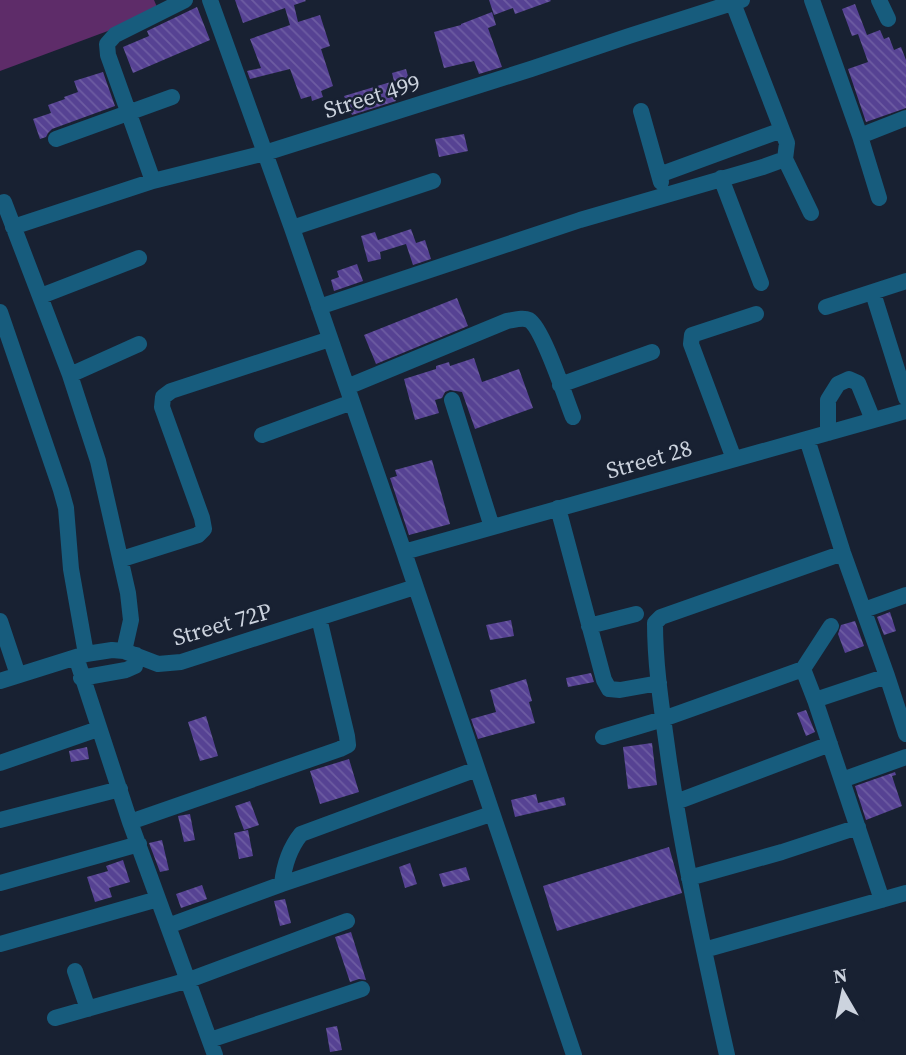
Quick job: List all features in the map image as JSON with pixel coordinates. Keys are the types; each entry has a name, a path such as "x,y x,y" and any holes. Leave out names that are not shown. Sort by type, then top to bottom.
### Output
{"street":[{"path":"153,181 108,55 107,44 115,35 185,0"},
{"path":"210,0 404,552 574,1055"},
{"path":"812,0 879,198"},
{"path":"879,0 888,19"},
{"path":"738,1 787,143 785,159 811,213"},
{"name":"Street 499","path":"13,227 153,181 265,153 738,1"},
{"path":"56,139 172,97"},
{"path":"641,111 664,195"},
{"path":"860,136 906,118"},
{"path":"659,175 782,130"},
{"path":"319,307 580,220 785,159"},
{"path":"721,178 761,283"},
{"path":"292,228 433,181"},
{"path":"4,202 70,375 98,461 128,593 130,653 135,666 81,678"},
{"path":"41,296 139,258"},
{"path":"826,307 906,281"},
{"path":"873,293 906,398"},
{"path":"0,312 61,489 81,656 81,678 212,1048 362,989"},
{"path":"734,459 691,338 692,335 756,314"},
{"path":"262,435 507,321 523,318 530,320 545,346 573,417"},
{"path":"122,559 198,534 204,529 162,407 163,397 171,391 330,339"},
{"path":"70,375 139,344"},
{"path":"560,385 652,352"},
{"path":"828,433 828,400 838,384 849,379 858,383 873,420"},
{"path":"452,400 492,527"},
{"name":"Street 28","path":"404,552 906,411"},
{"path":"807,439 843,553 906,734"},
{"path":"558,508 604,680 610,689 620,690 659,683"},
{"path":"727,1055 689,878 676,802 663,719 655,623 661,617 843,553"},
{"name":"Street 72P","path":"0,681 81,656 112,650 130,653 159,664 181,662 415,587"},
{"path":"864,610 906,595"},
{"path":"589,626 636,614"},
{"path":"130,822 348,745 319,618"},
{"path":"0,622 18,675"},
{"path":"603,737 663,719 803,669 831,626"},
{"path":"803,669 882,900"},
{"path":"815,700 887,676"},
{"path":"0,763 98,729"},
{"path":"676,802 830,744"},
{"path":"842,780 906,757"},
{"path":"282,884 283,869 301,834 477,769"},
{"path":"0,820 120,789"},
{"path":"168,926 282,884 491,814"},
{"path":"689,878 858,827"},
{"path":"0,883 139,844"},
{"path":"704,950 906,893"},
{"path":"0,944 158,899"},
{"path":"55,1018 189,980 347,921"},
{"path":"75,971 88,1010"}],"shaded area":[{"path":"0,0 154,0 159,12 0,71"}],"building":[{"path":"235,0 305,0 294,5 298,22 320,15 330,46 321,49 333,86 321,91 323,97 312,101 311,96 301,99 290,69 250,79 247,71 261,68 250,39 290,25 285,8 243,23"},
{"path":"489,0 551,1 515,14 513,8 494,15"},
{"path":"855,4 867,35 880,30 884,39 889,37 894,50 901,47 906,60 906,108 866,122 848,69 868,62 858,34 852,36 842,9"},
{"path":"197,7 210,40 133,73 123,47 149,36 147,31"},
{"path":"492,12 496,25 488,28 502,67 479,74 474,61 444,68 434,32 461,25"},
{"path":"406,69 411,87 394,93 396,101 352,115 344,96 394,81 392,73"},
{"path":"103,72 115,106 52,129 46,137 40,139 33,119 51,113 48,105 78,92 74,81"},
{"path":"464,134 468,151 439,157 435,139"},
{"path":"411,229 416,243 425,240 431,259 413,265 406,244 380,252 381,259 368,262 361,236 375,232 378,240"},
{"path":"357,264 363,281 334,291 331,280 339,277 337,271"},
{"path":"457,298 468,326 376,364 364,335"},
{"path":"474,358 482,382 519,369 533,408 475,429 462,392 450,390 445,392 442,398 435,400 439,413 415,420 404,379 449,362 450,366"},
{"path":"432,460 450,524 409,535 390,478 397,476 395,470"},
{"path":"890,612 896,631 884,635 877,617"},
{"path":"511,620 514,636 490,640 486,625"},
{"path":"855,621 864,646 845,653 838,634 841,625"},
{"path":"591,673 594,682 568,687 566,678"},
{"path":"526,679 535,723 478,739 471,719 496,712 490,690"},
{"path":"806,710 815,732 806,736 797,713"},
{"path":"206,716 218,756 200,761 188,722"},
{"path":"652,743 657,785 628,789 623,747"},
{"path":"87,747 89,759 71,762 69,751"},
{"path":"349,759 359,792 320,804 310,771"},
{"path":"895,772 896,775 892,776 902,806 866,820 855,786"},
{"path":"536,794 538,803 564,797 566,805 515,817 511,800"},
{"path":"250,801 259,825 244,830 235,806"},
{"path":"190,814 195,840 184,842 178,816"},
{"path":"248,830 253,856 239,859 234,833"},
{"path":"162,840 169,870 160,872 149,843"},
{"path":"669,847 682,893 557,931 543,886"},
{"path":"123,860 130,882 109,888 112,897 95,902 87,877 108,871 106,866"},
{"path":"410,863 417,884 405,888 399,867"},
{"path":"466,867 470,880 443,887 439,874"},
{"path":"202,885 207,899 181,908 176,894"},
{"path":"285,899 291,923 280,926 274,901"},
{"path":"351,932 366,980 350,982 335,937"},
{"path":"337,1026 342,1050 330,1052 326,1028"}]}
